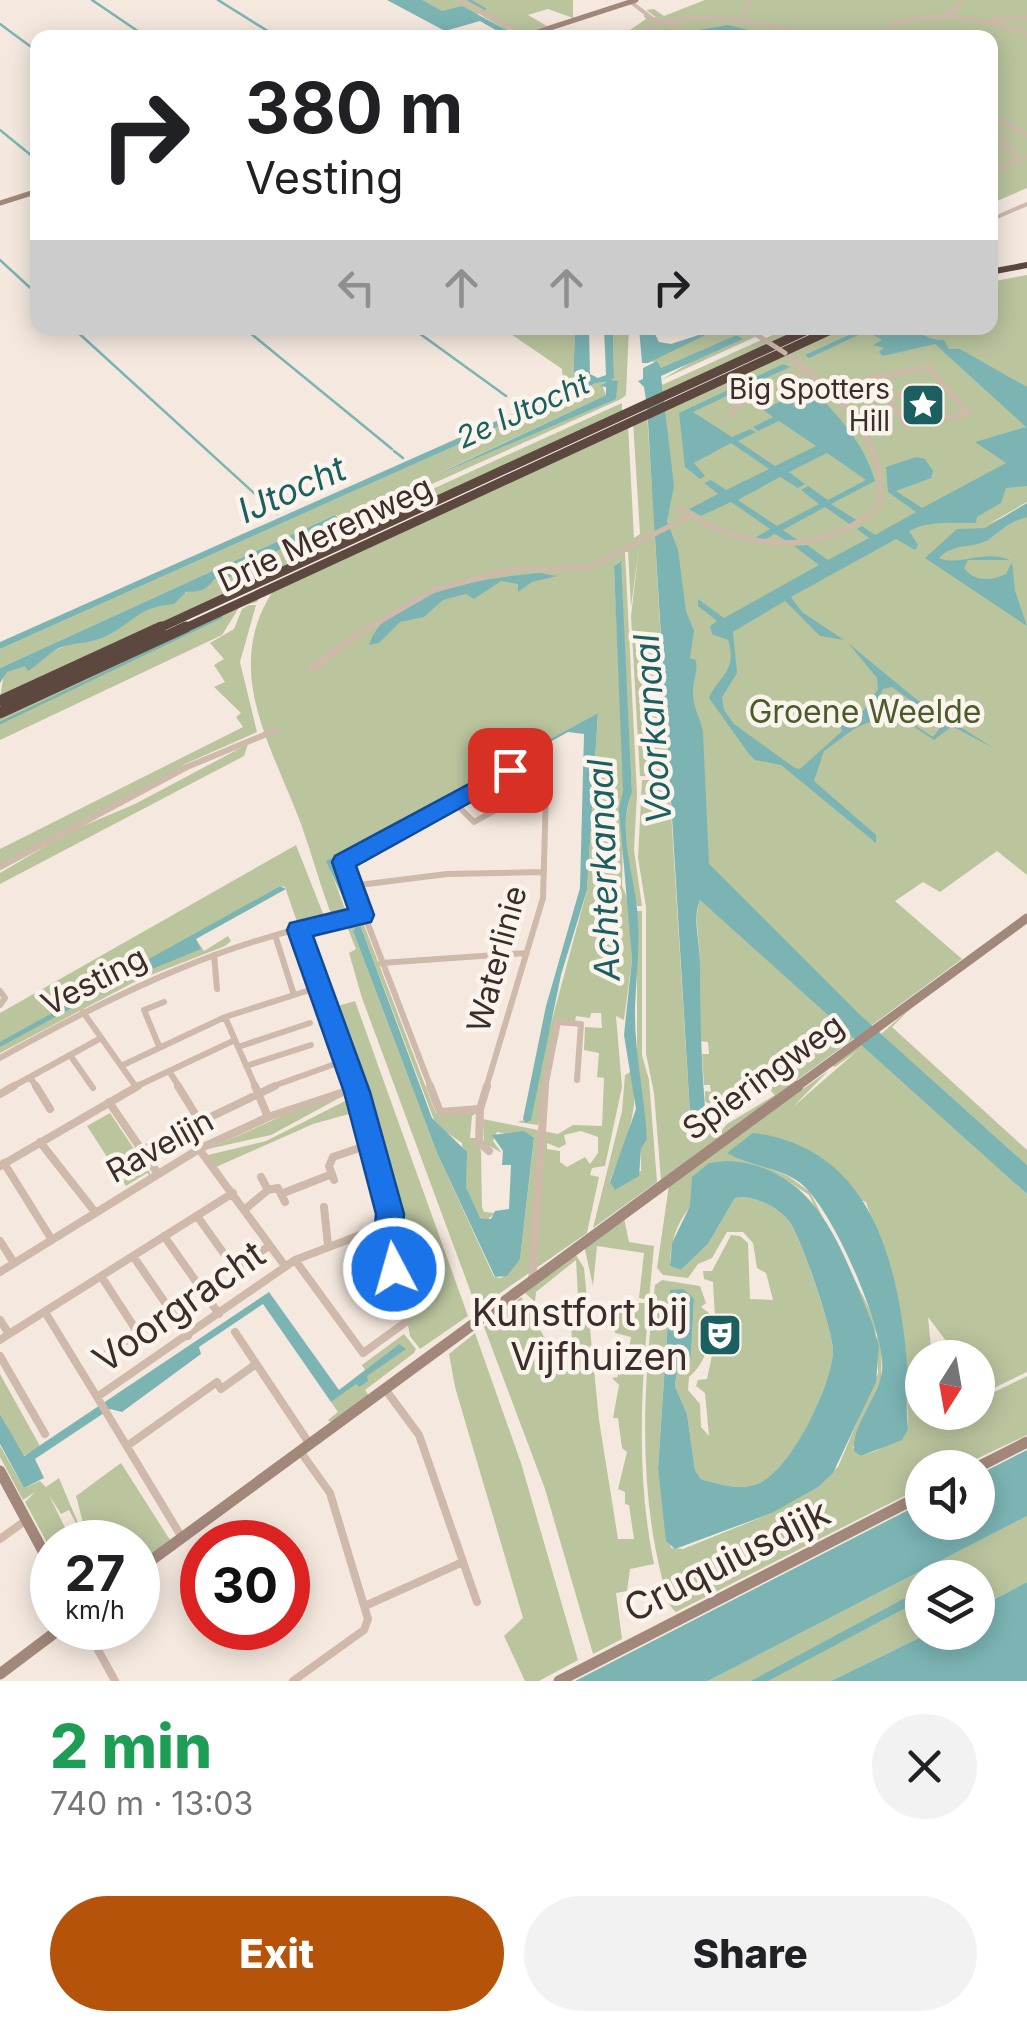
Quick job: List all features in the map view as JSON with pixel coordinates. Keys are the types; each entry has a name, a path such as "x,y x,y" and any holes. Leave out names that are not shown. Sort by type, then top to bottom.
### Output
{"highway":[{"path":"998,274 1027,268"},
{"name":"Drie Merenweg","path":"667,399 798,335"},
{"name":"Drie Merenweg","path":"0,701 642,410 818,335"},
{"name":"Drie Merenweg","path":"0,713 642,410"}],"street":[{"path":"459,0 509,30"},
{"path":"741,17 748,11 750,0"},
{"path":"941,17 959,9 960,0"},
{"path":"543,30 634,2 652,22"},
{"path":"740,9 748,11"},
{"path":"643,30 652,22 714,12 793,30"},
{"path":"884,30 896,23 941,17 1027,16"},
{"path":"968,19 1025,32"},
{"path":"662,22 679,27"},
{"path":"998,119 1027,135"},
{"path":"998,133 1015,153 1015,162"},
{"path":"998,150 1007,148"},
{"path":"998,169 1027,157"},
{"path":"0,203 30,194"},
{"path":"998,217 1027,204"},
{"path":"680,509 727,533 787,546 833,538 866,521 882,494 881,471 872,443 809,370 758,335"},
{"path":"826,387 928,367 968,414 906,424 888,397 919,392 931,406 911,411 906,407"},
{"path":"732,413 738,405 809,370"},
{"path":"311,669 382,617 434,590 512,569 586,568 690,516"},
{"path":"0,867 187,768 270,729 276,730"},
{"path":"454,802 474,822 547,782 547,758 538,754 344,862 440,1112 480,1109"},
{"name":"Waterlinie","path":"489,1150 480,1142 480,1109 541,905 547,782"},
{"path":"352,886 447,874 544,872"},
{"name":"Vesting","path":"0,1058 83,1012 214,955 362,915"},
{"name":"Spieringweg","path":"205,1520 1027,918"},
{"path":"295,1260 363,1353 406,1322 388,1239 389,1224 356,1088 298,930"},
{"path":"275,936 294,995"},
{"path":"381,963 526,953"},
{"path":"214,955 217,988"},
{"path":"122,1065 224,1018 320,987"},
{"path":"0,991 5,998 0,1005"},
{"path":"159,1046 144,1010 164,1002"},
{"path":"83,1012 136,1087"},
{"path":"224,1018 268,1117"},
{"path":"52,1240 2,1165 169,1071 236,1044 310,1022"},
{"path":"532,1282 544,1093 558,1022 581,1024 577,1080"},
{"path":"0,1094 100,1038"},
{"path":"246,1066 311,1045"},
{"path":"70,1054 93,1089"},
{"name":"Ravelijn","path":"142,1150 197,1117 256,1090 346,1060"},
{"path":"169,1071 197,1117"},
{"path":"30,1077 50,1108"},
{"name":"Ravelijn","path":"0,1272 200,1149 268,1117 356,1088"},
{"path":"109,1102 158,1174"},
{"path":"40,1142 95,1212"},
{"path":"244,1210 268,1190 278,1188 283,1198 333,1177 334,1156 371,1144"},
{"path":"200,1149 285,1266"},
{"path":"261,1177 268,1190"},
{"path":"0,1340 233,1193"},
{"path":"324,1207 328,1245"},
{"path":"196,1216 235,1269 269,1246"},
{"name":"Voorgracht","path":"45,1312 99,1399 285,1266 328,1245 389,1224"},
{"path":"164,1236 219,1314"},
{"path":"0,1241 14,1263"},
{"path":"133,1256 188,1336"},
{"path":"101,1276 138,1333 106,1354"},
{"path":"0,1320 9,1334"},
{"path":"235,1332 330,1493 367,1605 364,1630 294,1681"},
{"path":"0,1356 45,1434"},
{"path":"127,1446 217,1382 221,1388 256,1364"},
{"path":"385,1389 419,1435 477,1602"},
{"path":"99,1399 180,1534"},
{"path":"995,1458 1027,1442"},
{"path":"0,1471 30,1527"},
{"name":"Cruquiusdijk","path":"560,1681 905,1503"},
{"path":"0,1538 26,1520"},
{"path":"367,1605 463,1562"},
{"path":"0,1674 31,1650"},
{"path":"98,1650 115,1681"}],"green space":[{"path":"403,0 573,0 573,18 548,9 528,15 547,26 534,30 519,30 482,13 511,30 479,14 446,24"},
{"path":"705,0 1027,0 1027,188 998,201 998,30 630,30 646,19 643,15 657,18 646,10 654,9 664,16"},
{"name":"Groene Weelde","path":"1027,275 1027,502 989,524 1027,506 1027,875 997,851 940,892 923,882 895,901 962,959 661,1180 654,1093 646,1054 646,907 638,858 642,780 669,780 691,1130 699,1134 706,1128 718,1135 727,1124 775,1095 748,1068 742,1073 748,1080 739,1103 713,1094 710,1105 705,1101 705,1091 711,1092 710,1085 704,1085 702,1054 709,1054 708,1042 699,1041 698,1031 700,900 690,658 667,532 655,539 669,777 640,776 631,616 639,547 631,607 625,552 637,794 634,850 642,906 637,906 626,850 626,820 632,793 620,561 614,566 624,791 622,886 629,902 632,959 624,1020 616,1016 622,1087 605,1166 592,1168 590,1175 599,1177 587,1233 477,1309 362,998 349,953 356,949 346,924 364,925 436,1114 477,1113 472,1116 470,1138 477,1138 481,1151 482,1207 484,1212 495,1213 488,1219 478,1217 466,1187 462,1143 436,1125 361,927 353,931 437,1153 494,1277 501,1278 520,1259 534,1139 497,1132 493,1141 502,1153 484,1143 483,1119 558,1134 573,1125 602,1126 604,1078 597,1077 599,1053 584,1050 585,1027 602,1028 601,1013 591,1013 590,1018 576,1016 575,1021 557,1019 538,1125 517,1122 525,1120 587,890 598,713 327,861 345,909 351,907 335,862 539,751 341,862 357,907 350,915 333,919 256,707 252,648 259,618 275,588 628,424 634,538 640,534 633,422 647,415 652,485 665,406 826,335 998,335 998,280","holes":["581,1131 598,1137 598,1153 590,1164 585,1157 567,1167 560,1162 560,1151 547,1149 547,1143 559,1148 566,1144 564,1135"]},
{"path":"512,335 575,335 573,387 563,381 562,369"},
{"path":"613,335 629,335 626,395 621,399 354,519 310,544 282,568 0,698 4,673 239,569 343,517 335,515 0,668 0,649 596,383 609,382 602,385 606,395 433,476 605,401 611,381 608,380 614,377"},
{"path":"705,335 736,335 660,369 657,362 651,362"},
{"path":"736,335 755,337 661,380"},
{"path":"773,335 793,335 663,393 662,385"},
{"path":"622,403 622,413 302,559 360,522"},
{"path":"262,593 257,602 240,606 222,635 0,740 0,719"},
{"path":"256,605 240,662 257,732 185,764 164,779 0,865 0,849 243,727 236,717 241,713 214,687 225,682 214,665 224,659 210,643 234,629 242,609"},
{"path":"248,744 244,756 0,884 0,873 71,831 135,804"},
{"path":"296,845 326,921 288,929 297,922 285,887 280,886 193,935 204,951 228,936 231,941 225,946 138,980 0,1053 0,1013"},
{"path":"637,911 642,911 642,1055 649,1080 657,1182 593,1228 622,1111 625,1075 632,1071 633,1113 610,1181 641,1171 641,1149 647,1140 637,1054"},
{"path":"355,1001 468,1316 420,1349 410,1336 392,1237 396,1221 361,1091 331,1008"},
{"path":"913,1006 892,1027 1027,1150 1027,1165 881,1034"},
{"path":"862,1043 1027,1194 1027,1372 995,1388 995,1340 945,1340 928,1317 930,1340 905,1340 905,1348 895,1285 866,1202 727,1151 788,1176 810,1192 875,1320 882,1347 881,1378 853,1448 861,1456 878,1450 907,1430 995,1430 995,1392 1027,1376 1027,1435 995,1450 905,1450 905,1496 676,1612 667,1598 660,1570 648,1499 646,1392 655,1285 662,1280 700,1286 706,1303 701,1307 709,1313 708,1340 701,1363 689,1377 688,1390 700,1404 701,1427 709,1436 705,1393 696,1386 698,1380 707,1379 716,1336 713,1282 704,1279 703,1271 712,1271 731,1235 748,1243 750,1299 773,1300 766,1273 757,1268 753,1243 743,1232 727,1232 712,1258 698,1264 688,1278 663,1275 657,1268 669,1185 828,1071 793,1107 857,1051 835,1067 831,1065","holes":["743,1163 779,1175 809,1195 877,1335 878,1373 838,1467 772,1513 683,1549 671,1548 658,1468 670,1290 694,1299 691,1357 677,1371 675,1386 687,1414 695,1470 701,1479 741,1487 767,1478 781,1465 806,1428 831,1366 832,1340 808,1264 789,1221 772,1207 749,1198 735,1198 708,1244 681,1270 670,1266 676,1231 703,1193"]},
{"path":"343,1096 271,1135 208,1149 289,1113"},
{"path":"355,1096 360,1111 313,1124 216,1167 208,1155 266,1141"},
{"path":"110,1113 150,1173 126,1186 87,1126"},
{"path":"624,1218 629,1242 654,1246 649,1300 639,1298 644,1253 597,1246 593,1286 584,1245"},
{"path":"576,1255 584,1268 599,1420 618,1539 634,1539 625,1492 618,1489 627,1452 622,1448 618,1418 613,1418 619,1385 612,1378 618,1377 613,1357 627,1360 631,1337 615,1333 610,1303 649,1303 642,1434 644,1499 654,1564 630,1569 627,1591 616,1593 622,1639 593,1654 545,1489 484,1327 521,1297 550,1347 572,1346 571,1316 579,1314 576,1260 536,1292 535,1302 524,1292"},
{"path":"475,1333 521,1463 578,1660 539,1681 525,1681 504,1636 523,1618 455,1387 449,1354"},
{"path":"404,1334 416,1349 414,1353 365,1390 369,1396 332,1423 328,1420 338,1412 331,1402 399,1344 365,1370 362,1365"},
{"path":"0,1374 40,1446 23,1456 0,1414"},
{"path":"0,1446 24,1488 40,1481 46,1487 59,1478 77,1520 69,1510 61,1514 49,1495 61,1520 35,1520 25,1502 35,1492 23,1500 0,1457"},
{"path":"121,1463 157,1520 82,1520 76,1496"},
{"path":"1027,1516 1027,1582 995,1599 995,1560 942,1560 981,1540 995,1540 995,1533"},
{"path":"160,1524 170,1540 160,1548"},
{"path":"905,1579 905,1645 831,1681 708,1681"}],"water":[{"path":"387,0 422,0 442,11 462,6 506,30 496,30 480,21 443,30"},
{"path":"728,25 748,30 699,30"},
{"name":"2e IJtocht","path":"575,335 589,335 590,374 598,378 606,375 604,335 613,335 614,378 610,380 618,381 616,399 434,476 606,395 606,387 600,386 607,382 596,383 0,649 0,642 573,387"},
{"path":"640,335 656,335 659,342 671,344 706,335 648,363 642,363"},
{"path":"736,335 743,339 661,376 674,486 667,521 678,550 686,611 694,631 690,658 696,660 693,698 703,732 709,864 859,1014 1027,1165 1027,1194 700,900 696,923 703,1071 705,1107 711,1116 699,1134 691,1130 647,406 644,387 638,381 643,379 643,368 657,361 661,368"},
{"path":"849,335 858,335 809,358 805,355"},
{"path":"874,335 924,335 944,340 949,349 960,349 1027,387 1027,486 1006,488 1001,503 977,517 976,523 917,527 909,531 918,545 915,550 896,539 791,597 802,612 844,640 820,636 785,601 733,632 737,673 722,697 724,710 734,724 800,769 842,731 839,723 863,711 878,689 877,678 848,643 916,699 995,749 952,726 934,740 904,720 880,717 854,729 824,751 814,781 876,835 876,843 781,765 755,760 749,754 709,698 731,659 728,640 712,634 710,626 717,621 698,606 698,599 724,618 819,565 794,546 807,545 828,560 869,538 857,529 862,526 875,535 916,512 888,492 886,467 916,457 925,459 933,471 931,478 896,491 922,508 1006,463 975,442 1026,427 935,344 883,356 879,352 884,348 873,345 882,340","holes":["892,687 943,724 933,737 905,719 873,713 883,689"]},
{"path":"783,364 790,367 742,389 747,394 735,392 693,412 732,437 750,429 756,432 738,441 775,466 816,446 779,421 758,431 753,427 773,417 763,410 810,387 850,432 871,468 875,481 831,504 858,521 852,526 825,507 783,530 799,541 787,541 775,534 764,540 755,538 770,529 731,502 701,516 689,509 718,494 704,483 711,480 726,490 769,469 731,443 694,463 705,476 700,479 685,467 679,413","holes":["827,453 866,480 828,500 808,486 801,490 819,504 777,526 738,500 780,477 798,488 805,484 789,472"]},
{"path":"1027,503 1027,517 986,541 952,549 939,558 955,561 990,556 1010,560 968,560 964,568 973,576 989,579 1006,574 1012,562 1015,591 1027,626 925,558 957,529 985,528"},
{"path":"335,515 342,521 229,573 235,574 224,581 215,579 203,590 186,592 174,604 143,612 104,637 60,648 28,671 25,666 7,672 0,683 0,668"},
{"path":"621,561 632,793 626,835 638,921 635,1025 647,1140 641,1149 639,1176 615,1190 610,1182 636,1109 624,1035 632,959 619,809 623,791 614,566"},
{"path":"540,573 557,576 532,582 518,592 518,584 501,581 474,599 466,594 443,600 424,617 400,622 379,643 369,645 379,627 418,600 469,583"},
{"path":"598,713 587,890 561,975 531,1120 526,1123 523,1119 546,1006 580,888 584,734 568,732 335,862 349,911 326,861"},
{"path":"280,886 286,889 196,939 201,949 118,983 0,1047 0,1042"},
{"path":"361,927 432,1118 467,1152 466,1187 480,1218 491,1219 495,1211 509,1209 511,1165 502,1165 503,1151 492,1135 524,1131 534,1138 520,1259 507,1276 495,1277 437,1153 353,931"},
{"path":"753,1133 792,1142 824,1159 849,1183 869,1211 884,1244 901,1315 907,1430 902,1440 861,1456 854,1451 857,1431 882,1371 881,1353 866,1300 826,1215 799,1182 727,1153"},
{"path":"727,1161 758,1166 784,1178 823,1218 838,1243 873,1325 879,1346 876,1382 833,1473 818,1487 772,1513 675,1549 666,1541 658,1468 670,1290 683,1289 694,1299 691,1357 677,1371 675,1386 687,1414 695,1470 701,1479 748,1486 767,1478 794,1448 806,1427 831,1366 832,1340 801,1245 789,1221 772,1207 749,1198 735,1198 708,1244 681,1270 670,1266 672,1243 690,1206 692,1177 709,1163"},
{"path":"269,1292 339,1390 399,1344 406,1349 367,1376 368,1381 359,1387 356,1384 331,1402 263,1304 199,1347 201,1354 122,1412 110,1409 35,1459 44,1478 24,1488 0,1444 0,1414 24,1456"},
{"path":"1027,1450 1027,1516 995,1533 995,1466"},
{"path":"905,1512 905,1540 981,1540 942,1560 905,1560 905,1579 708,1681 575,1681"},
{"path":"1027,1582 1027,1681 831,1681 905,1645 905,1650 995,1650 995,1599"},
{"path":"905,1598 905,1608 768,1681 751,1681"}],"waterway":[{"path":"92,0 136,30"},
{"path":"218,0 266,30"},
{"path":"469,0 485,9"},
{"path":"0,24 30,46"},
{"path":"0,130 30,154"},
{"path":"0,260 30,288"},
{"name":"IJtocht","path":"81,335 266,504"},
{"path":"253,335 392,449"},
{"name":"2e IJtocht","path":"422,335 506,396"},
{"path":"394,451 403,458"},
{"name":"IJtocht","path":"269,506 277,514"},
{"path":"0,723 221,617"}],"place":[{"name":"Big Spotters Hill","path":"923,405"},
{"name":"Kunstfort bij Vijfhuizen","path":"720,1335"}],"route":[{"path":"394,1269 388,1239 390,1214 357,1092 298,930 362,915 344,862 510,770"}],"water label":[{"name":"Voorkanaal","path":"653,729"},
{"name":"Achterkanaal","path":"604,870"}]}
